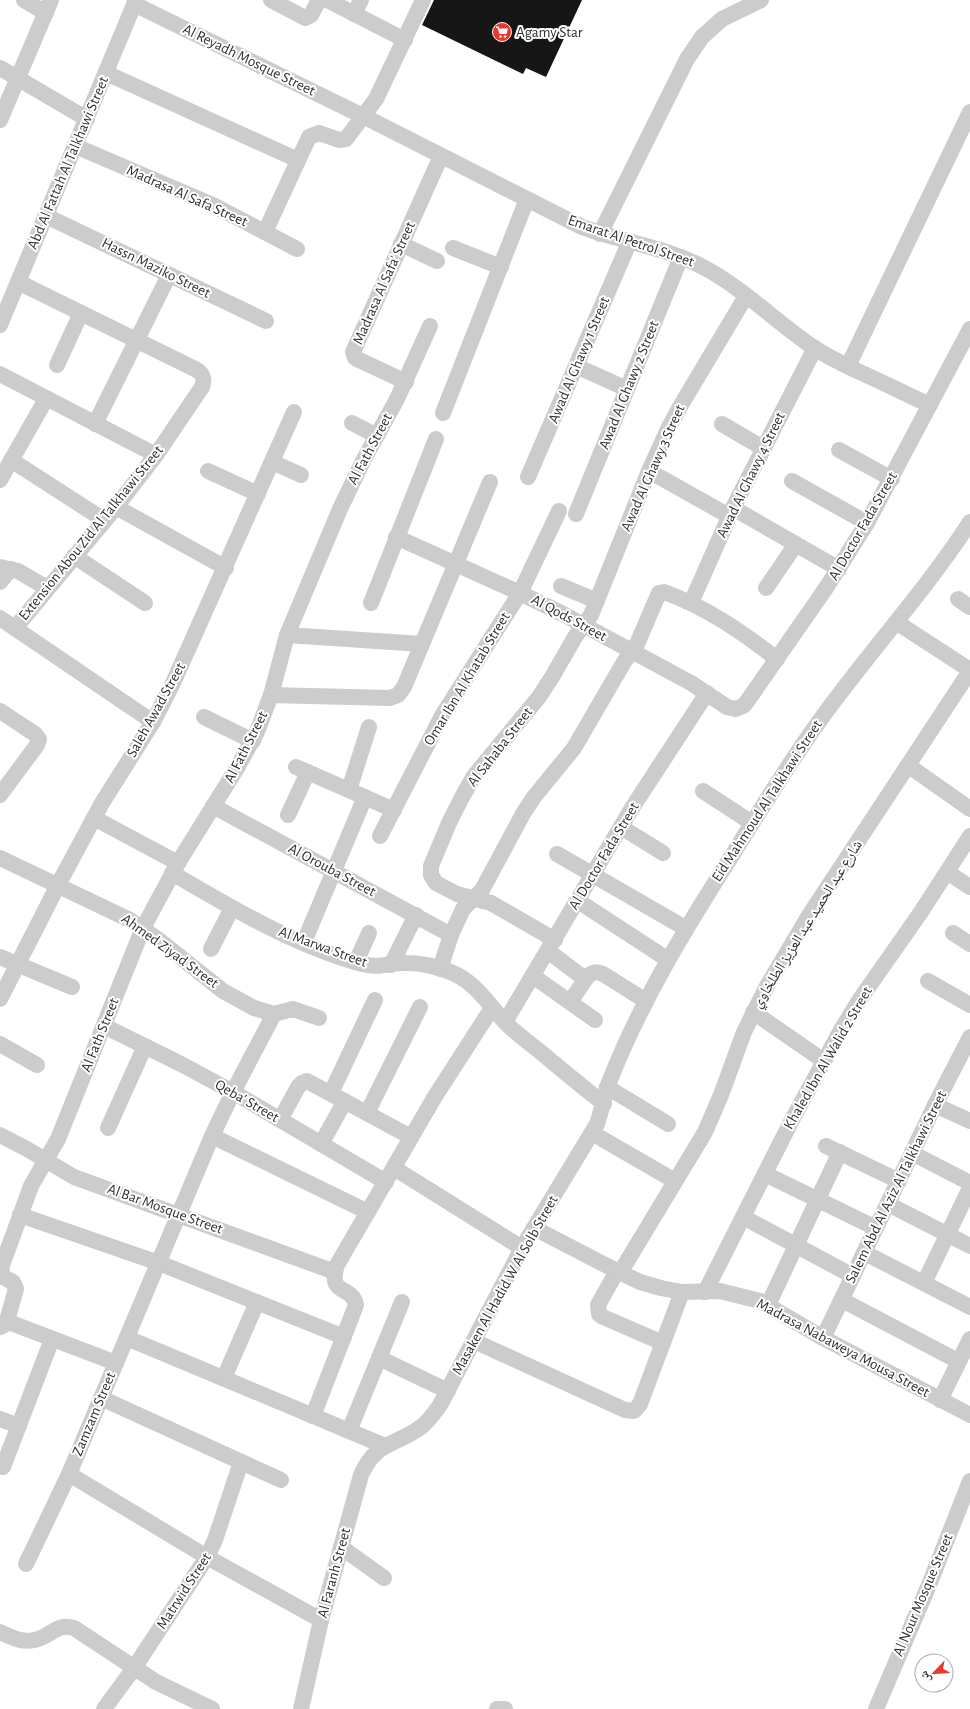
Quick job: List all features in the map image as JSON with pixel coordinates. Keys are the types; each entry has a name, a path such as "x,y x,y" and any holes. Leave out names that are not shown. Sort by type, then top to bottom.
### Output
{"street":[{"path":"0,120 48,7 24,0"},
{"path":"271,0 305,18 311,15 319,0"},
{"path":"327,0 358,7 405,40"},
{"path":"265,232 307,140 312,134 319,133 339,140 346,139 364,117 376,99 423,0"},
{"path":"600,234 687,59 702,37 722,19 761,0"},
{"name":"Abd Al Fattah Al Talkhawi Street","path":"0,325 135,2"},
{"name":"Al Reyadh Mosque Street","path":"135,2 364,117"},
{"path":"0,68 87,119"},
{"path":"106,74 298,160"},
{"path":"848,366 970,112"},
{"name":"Emarat Al Petrol Street","path":"364,117 564,218 600,234 681,257 704,268 746,296 789,330 815,348 848,366 930,405"},
{"name":"Madrasa Al Safa Street","path":"76,146 206,202 297,249"},
{"name":"Madrasa Al Safa' Street","path":"406,382 355,358 353,352 441,156"},
{"path":"443,414 527,199"},
{"name":"Hassn Maziko Street","path":"46,216 266,321"},
{"name":"Awad Al Ghawy 1 Street","path":"528,477 629,243"},
{"path":"401,244 437,260"},
{"path":"453,248 501,266"},
{"name":"Awad Al Ghawy 2 Street","path":"576,514 681,257"},
{"path":"95,424 170,275"},
{"path":"18,282 137,340"},
{"name":"Awad Al Ghawy 3 Street","path":"584,624 591,615 649,472 681,405 746,296"},
{"path":"57,365 81,313"},
{"name":"Al Fath Street","path":"3,1324 16,1292 16,1286 13,1282 3,1277 0,1271 6,1237 20,1215 31,1186 58,1138 104,1026 127,964 143,928 175,868 252,741 265,714 287,635 340,509 406,382 430,326"},
{"name":"Al Doctor Fada Street","path":"735,709 746,703 839,569 892,479 970,329"},
{"name":"Extension Abou Zid Al Talkhawi Street","path":"15,628 116,507 156,455 202,387 204,382 203,376 200,372 137,340"},
{"name":"Awad Al Ghawy 4 Street","path":"691,603 731,512 815,348"},
{"path":"576,366 627,389"},
{"path":"0,374 156,455"},
{"path":"0,480 46,399"},
{"name":"Saleh Awad Street","path":"0,999 94,818 153,722 183,664 294,412"},
{"path":"352,423 377,436"},
{"path":"722,424 763,448"},
{"path":"371,603 436,439"},
{"path":"839,450 892,479"},
{"path":"12,460 104,520"},
{"path":"272,462 301,475"},
{"path":"208,471 258,494"},
{"path":"649,472 796,544 839,569"},
{"path":"792,481 867,523"},
{"path":"271,695 390,698 398,695 404,687 490,482"},
{"path":"116,507 226,568"},
{"name":"Omar Ibn Al Khatab Street","path":"380,836 443,714 520,593 559,510"},
{"name":"Eid Mahmoud Al Talkhawi Street","path":"604,1104 607,1087 646,1001 667,959 685,928 823,716 862,663 936,572 970,522"},
{"name":"Al Qods Street","path":"396,537 520,593 584,624 632,652 691,683 727,707 735,709"},
{"path":"766,588 796,544"},
{"path":"74,556 145,603"},
{"path":"0,582 6,568 47,588"},
{"path":"561,586 597,601"},
{"path":"440,969 451,935 463,909 482,890 524,812 534,797 574,748 624,662 637,644 657,597 661,592 666,592 691,603 725,622 777,659"},
{"path":"0,618 153,722"},
{"path":"896,622 970,671"},
{"name":"Al Sahaba Street","path":"473,898 457,894 436,882 431,875 430,870 433,861 449,823 474,776 539,697 584,624"},
{"path":"287,635 422,644"},
{"name":"شارع عبد الحميد عبد العزيز الطلخاوي","path":"663,1344 599,1314 598,1305 705,1132 714,1114 753,1012 808,917 909,766 970,671"},
{"name":"Al Doctor Fada Street","path":"505,1022 621,827 707,693"},
{"path":"0,711 35,734 39,739 37,745 0,795"},
{"path":"204,717 252,741"},
{"path":"349,790 369,727"},
{"path":"909,766 970,809"},
{"path":"288,815 302,770 394,810"},
{"path":"703,791 752,823"},
{"path":"304,942 364,797"},
{"name":"Al Orouba Street","path":"213,806 451,935"},
{"name":"Al Marwa Street","path":"94,818 175,868 232,908 263,924 304,942 356,962 381,967 407,962 440,969 467,981 505,1022 604,1104"},
{"path":"621,827 663,853"},
{"name":"Khaled Ibn Al Walid 2 Street","path":"704,1292 824,1061 860,1000 970,836"},
{"path":"557,854 685,928"},
{"name":"Ahmed Ziyad Street","path":"0,858 117,912 143,928 223,991 254,1008 274,1014"},
{"path":"947,872 970,887"},
{"path":"473,898 486,900 497,906 551,945 585,980"},
{"path":"578,901 667,959"},
{"path":"212,949 232,908"},
{"path":"391,965 416,915"},
{"path":"356,962 369,933"},
{"path":"953,933 970,944"},
{"path":"0,957 72,987"},
{"path":"570,1002 589,974 600,972 646,1001"},
{"path":"533,976 595,1020"},
{"path":"928,981 970,1005"},
{"path":"331,1093 375,1000"},
{"path":"367,1113 420,1007"},
{"path":"313,1416 356,1306 355,1299 351,1294 339,1289 335,1284 335,1272 341,1257 434,1098 492,1008"},
{"path":"274,1014 294,1009 319,1018"},
{"path":"753,1012 824,1061"},
{"name":"Zamzam Street","path":"26,1564 69,1474 212,1136 232,1092 274,1014"},
{"name":"Qeba' Street","path":"104,1026 232,1092 386,1182"},
{"name":"Salem Abd Al Aziz Al Talkhawi Street","path":"824,1338 935,1105 970,1037"},
{"path":"0,1044 38,1065"},
{"path":"108,1128 145,1046"},
{"path":"280,1120 298,1087 304,1081 313,1083 411,1138"},
{"path":"607,1087 668,1124"},
{"path":"321,1144 345,1101"},
{"name":"Masaken Al Hadid W Al Solb Street","path":"385,1446 422,1427 432,1417 448,1391 522,1248 592,1133 604,1104"},
{"path":"935,1105 970,1121"},
{"path":"592,1133 676,1181"},
{"name":"Al Bar Mosque Street","path":"0,1135 27,1149 64,1172 84,1181 179,1214 335,1272"},
{"path":"212,1136 368,1212"},
{"path":"768,1305 818,1199 833,1149 899,1181"},
{"path":"912,1153 970,1182"},
{"path":"394,1168 522,1248"},
{"path":"765,1174 876,1228"},
{"path":"924,1283 970,1188"},
{"path":"888,1204 970,1246"},
{"path":"20,1215 159,1263 344,1337"},
{"path":"743,1217 853,1276"},
{"name":"Madrasa Nabaweya Mousa Street","path":"534,1228 619,1272 647,1284 682,1292 720,1291 749,1298 768,1305 824,1338 970,1416"},
{"path":"865,1253 970,1307"},
{"path":"474,1341 631,1411 637,1409 640,1404 682,1292"},
{"path":"842,1300 958,1361"},
{"path":"224,1378 257,1302"},
{"path":"349,1431 402,1302"},
{"path":"3,1324 52,1339 116,1362"},
{"path":"127,1338 385,1446"},
{"path":"3,1467 52,1339"},
{"path":"940,1400 970,1339"},
{"path":"379,1358 448,1391"},
{"path":"101,1398 281,1480"},
{"path":"0,1419 18,1426"},
{"name":"Al Faranh Street","path":"301,1709 321,1620 361,1475 366,1463 374,1453 385,1446"},
{"name":"Matrwid Street","path":"104,1709 134,1668 207,1557 215,1540 241,1462"},
{"path":"69,1474 207,1557 321,1620"},
{"name":"Al Nour Mosque Street","path":"876,1709 929,1585 970,1481"},
{"path":"341,1547 384,1578"},
{"path":"0,1632 18,1640 34,1640 42,1638 61,1626 74,1628 162,1685 212,1709"},
{"path":"497,1709 505,1709"}],"building":[{"name":"Agamy Star","path":"434,0 582,0 546,77 526,68 523,74 422,25"}],"place":[{"name":"Agamy Star","path":"502,32"}]}
